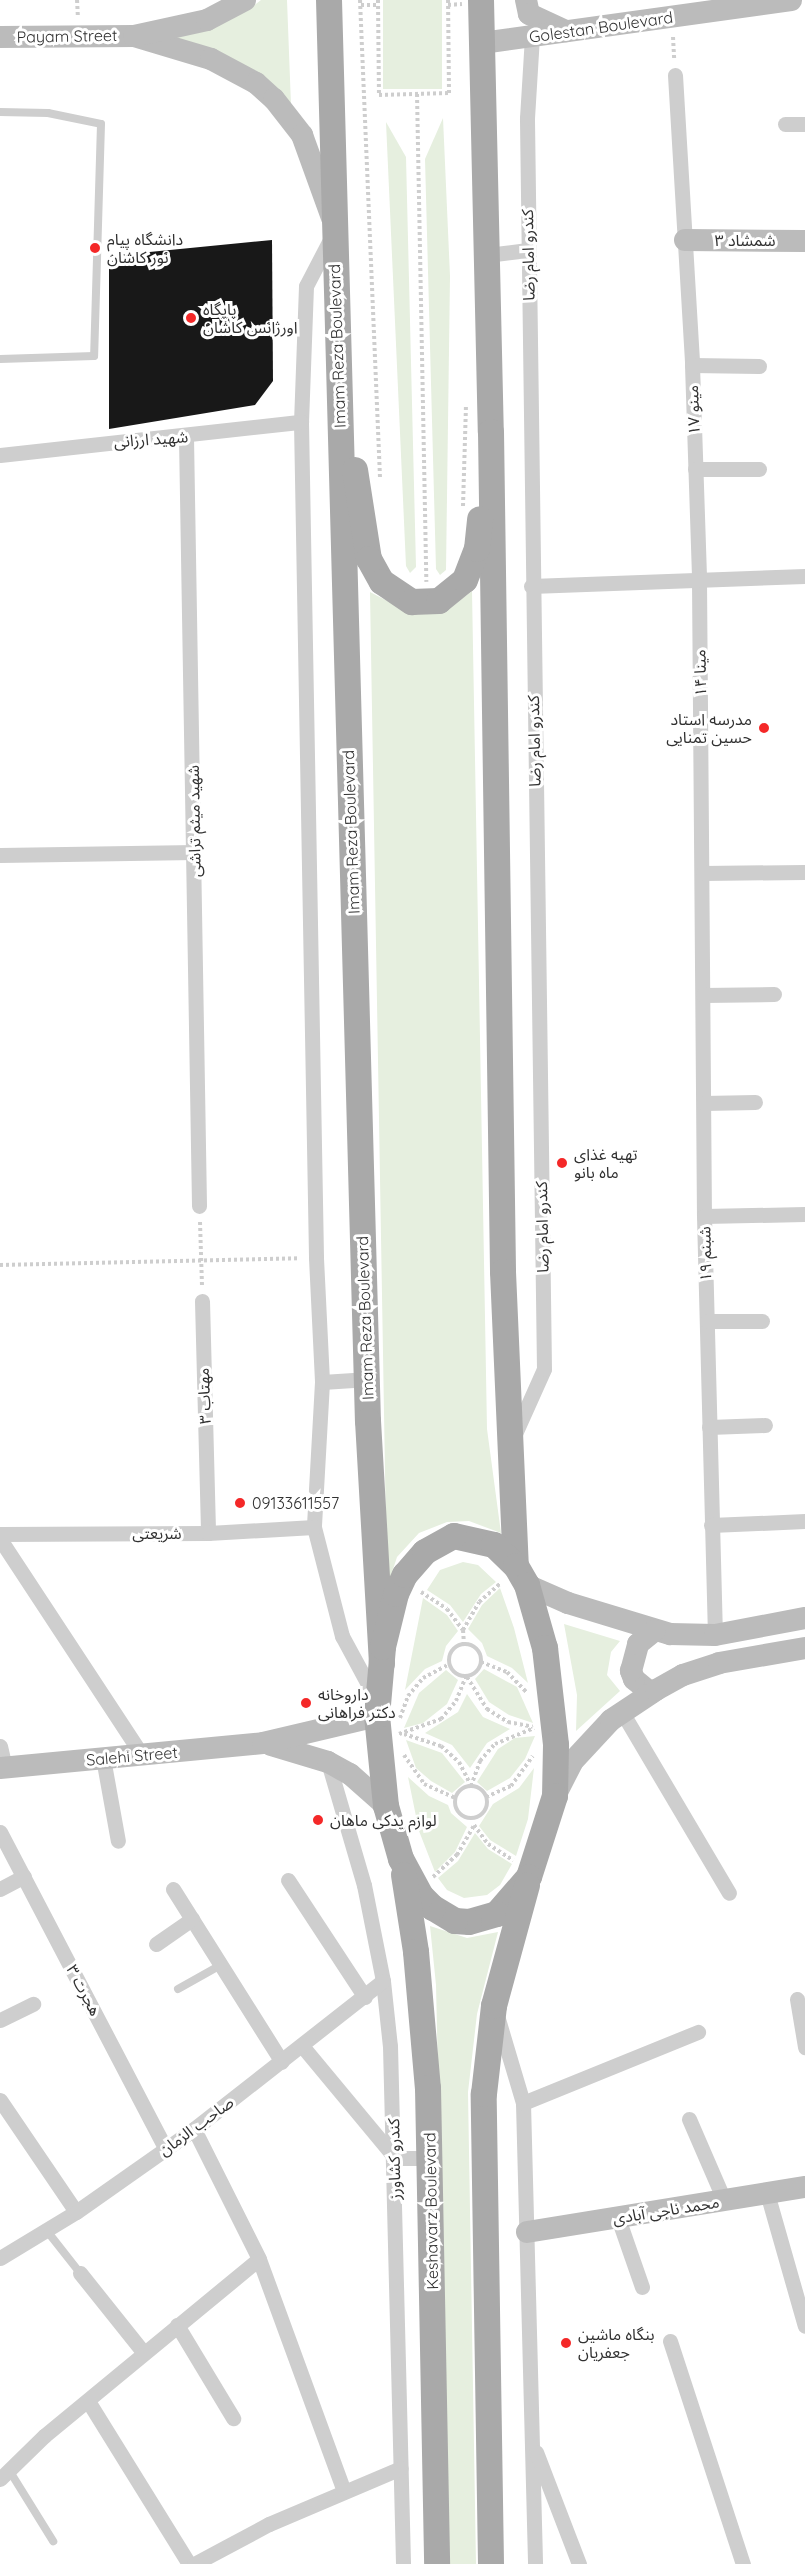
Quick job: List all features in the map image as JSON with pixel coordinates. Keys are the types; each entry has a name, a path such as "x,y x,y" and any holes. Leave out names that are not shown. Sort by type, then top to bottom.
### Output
{"main road":[{"path":"134,36 207,20 245,0"},
{"name":"Imam Reza Boulevard","path":"329,0 333,226 372,1532 382,1664"},
{"path":"526,0 529,14 569,32"},
{"name":"Golestan Boulevard","path":"482,44 791,0"},
{"path":"473,2 482,44 487,255 503,1272 513,1438 509,1580"},
{"path":"134,36 211,58 256,83 274,99 302,135 333,226"},
{"name":"Payam Street","path":"0,37 134,36"},
{"name":"شمشاد ۳","path":"685,240 805,241"},
{"path":"337,345 369,559 382,582 412,603 427,604 448,597 472,567 491,432"},
{"path":"555,1796 552,1693 494,1545 481,1540 454,1536 433,1545 414,1563 396,1594 382,1664 386,1806 401,1859 421,1896 455,1922 476,1921 497,1914 572,1762 622,1712 651,1693 702,1667 805,1648"},
{"path":"509,1580 568,1603 654,1631 715,1635 805,1618"},
{"path":"651,1693 634,1679 631,1671 638,1644 654,1631"},
{"path":"263,1743 385,1712"},
{"path":"263,1743 328,1762 350,1774 386,1806"},
{"name":"Salehi Street","path":"2,1761 104,1758 263,1743"},
{"name":"Keshavarz Boulevard","path":"401,1859 416,1952 428,2088 437,2564"},
{"path":"491,2564 484,2094 494,2006 519,1866"},
{"name":"محمد ناجی آبادی","path":"527,2232 805,2187"}],"street":[{"name":"کندرو امام رضا","path":"513,1438 544,1370 526,118 532,37"},
{"name":"مینو ۱۷","path":"675,75 692,365 699,581"},
{"path":"785,124 805,124"},
{"path":"333,226 306,286 301,422 316,1258 322,1382 314,1527 342,1636 385,1712"},
{"path":"487,255 528,250"},
{"path":"692,365 759,366"},
{"name":"شهید ارزانی","path":"0,456 79,444 186,437 301,422"},
{"name":"شهید میثم تراشی","path":"186,437 195,852 199,1206"},
{"path":"695,469 759,470"},
{"path":"531,586 805,576"},
{"name":"مینا ۱۴","path":"699,581 703,873"},
{"path":"0,855 195,852"},
{"path":"703,873 805,872"},
{"name":"شبنم ۱۹","path":"703,873 704,1216 715,1635"},
{"path":"703,995 774,994"},
{"path":"704,1103 755,1102"},
{"path":"704,1216 805,1214"},
{"name":"مهتاب ۳","path":"202,1301 208,1533"},
{"path":"707,1321 762,1322"},
{"path":"322,1382 369,1379"},
{"path":"709,1427 765,1425"},
{"path":"711,1525 805,1521"},
{"name":"شریعتی","path":"0,1534 208,1533 314,1527"},
{"path":"0,1539 142,1755"},
{"path":"622,1712 729,1893"},
{"path":"104,1758 118,1841"},
{"name":"کندرو کشاورز","path":"328,1762 352,1835 382,1981 390,2046 395,2158 403,2564"},
{"name":"هجرت ۳","path":"0,1833 166,2149"},
{"path":"0,1889 24,1876"},
{"path":"288,1880 365,1996"},
{"path":"173,1889 282,2062"},
{"path":"156,1944 192,1919"},
{"name":"صاحب الزمان","path":"0,2258 76,2212 194,2129 303,2047 382,1981"},
{"path":"797,1999 805,2047"},
{"path":"0,2020 33,2004"},
{"path":"494,2006 523,2103 535,2564"},
{"path":"523,2103 698,2032"},
{"path":"303,2047 395,2158 430,2158"},
{"path":"0,2100 76,2212"},
{"path":"689,2119 724,2200"},
{"path":"194,2129 259,2259 344,2491"},
{"path":"767,2193 805,2326"},
{"path":"618,2218 642,2287"},
{"path":"5,2474 142,2352 259,2259"},
{"path":"80,2273 142,2352"},
{"path":"177,2325 233,2418"},
{"path":"670,2341 743,2564"},
{"path":"88,2401 189,2564"},
{"path":"532,2440 579,2564"},
{"path":"194,2564 269,2524 401,2468"}],"lane":[{"path":"0,112 48,113 101,124 94,356 0,359"},
{"path":"178,1989 222,1965"},
{"path":"47,2231 80,2273"},
{"path":"5,2474 53,2541"}],"path":[{"path":"380,490 380,421 360,3 378,2 379,95 449,93 448,2 473,2"},
{"path":"671,16 675,75"},
{"path":"417,94 426,594"},
{"path":"199,1206 202,1301"},
{"path":"0,1264 316,1258"},
{"path":"463,1630 479,1602 509,1580"},
{"path":"417,1601 425,1583"},
{"path":"420,1592 447,1609 463,1630 464,1643"},
{"path":"464,1643 478,1649 481,1662 474,1673 466,1676 454,1672 449,1664 450,1652 464,1643"},
{"path":"481,1662 507,1672 529,1697"},
{"path":"385,1712 408,1696 423,1678 449,1664"},
{"path":"400,1734 441,1719 456,1701 466,1676"},
{"path":"466,1676 476,1698 496,1716 520,1726 536,1725"},
{"path":"531,1684 533,1700"},
{"path":"385,1712 401,1692"},
{"path":"385,1712 400,1734 403,1763"},
{"path":"536,1725 537,1734"},
{"path":"471,1786 480,1761 495,1744 536,1725"},
{"path":"400,1734 441,1746 459,1762 471,1786"},
{"path":"486,1797 502,1792 520,1778 536,1749 538,1765"},
{"path":"403,1751 408,1766 424,1785 455,1798"},
{"path":"471,1786 480,1788 486,1797 484,1812 473,1818 460,1815 455,1798 460,1790 471,1786"},
{"path":"473,1818 474,1825 488,1844 519,1866"},
{"path":"427,1870 433,1880 457,1856 474,1825"}],"green space":[{"path":"261,0 287,0 291,105 162,37 252,7"},
{"path":"383,0 442,0 442,89 383,89"},
{"path":"443,118 450,276 446,570 440,575 436,569 425,159"},
{"path":"386,122 406,157 416,567 410,573 406,566"},
{"path":"472,591 487,1429 501,1533 469,1521 447,1522 419,1533 397,1557 387,1588 370,592 397,606 435,613 449,609"},
{"path":"463,1562 478,1565 496,1582 481,1594 463,1622 450,1605 427,1590 440,1570"},
{"path":"500,1588 514,1628 528,1683 512,1668 487,1656 482,1643 468,1629 482,1605"},
{"path":"423,1598 447,1615 458,1631 446,1646 442,1661 425,1669 405,1690"},
{"path":"564,1624 620,1641 611,1652 607,1675 620,1691 576,1731 577,1695"},
{"path":"484,1669 517,1687 533,1723 509,1715 489,1702 475,1679"},
{"path":"446,1670 458,1680 447,1704 423,1723 404,1728 419,1693"},
{"path":"467,1694 483,1717 510,1729 487,1743 470,1768 452,1745 425,1733 458,1712"},
{"path":"535,1736 525,1759 510,1778 487,1791 477,1782 498,1749 515,1738"},
{"path":"406,1740 442,1753 465,1782 452,1793 431,1781 416,1768"},
{"path":"534,1768 528,1819 516,1856 490,1840 479,1826 493,1804 519,1788"},
{"path":"408,1777 429,1796 448,1805 451,1813 467,1827 455,1852 435,1872 419,1831"},
{"path":"475,1833 488,1849 512,1864 500,1885 487,1895 464,1898 447,1890 438,1878 458,1861"},
{"path":"430,1926 467,1938 498,1932 477,2014 468,2092 476,2564 449,2564 436,1985"}],"building":[{"name":"پایگاه اورژانس کاشان","path":"272,240 273,381 255,405 109,429 109,256"}],"place":[{"name":"دانشگاه پیام نور کاشان","path":"95,248"},
{"name":"پایگاه اورژانس کاشان","path":"191,318"},
{"name":"مدرسه استاد حسین تمنایی","path":"764,728"},
{"name":"تهیه غذای ماه بانو","path":"562,1163"},
{"name":"09133611557","path":"240,1503"},
{"name":"داروخانه دکتر فراهانی","path":"306,1703"},
{"name":"لوازم یدکی ماهان","path":"318,1820"},
{"name":"بنگاه ماشین جعفریان","path":"566,2343"}]}
